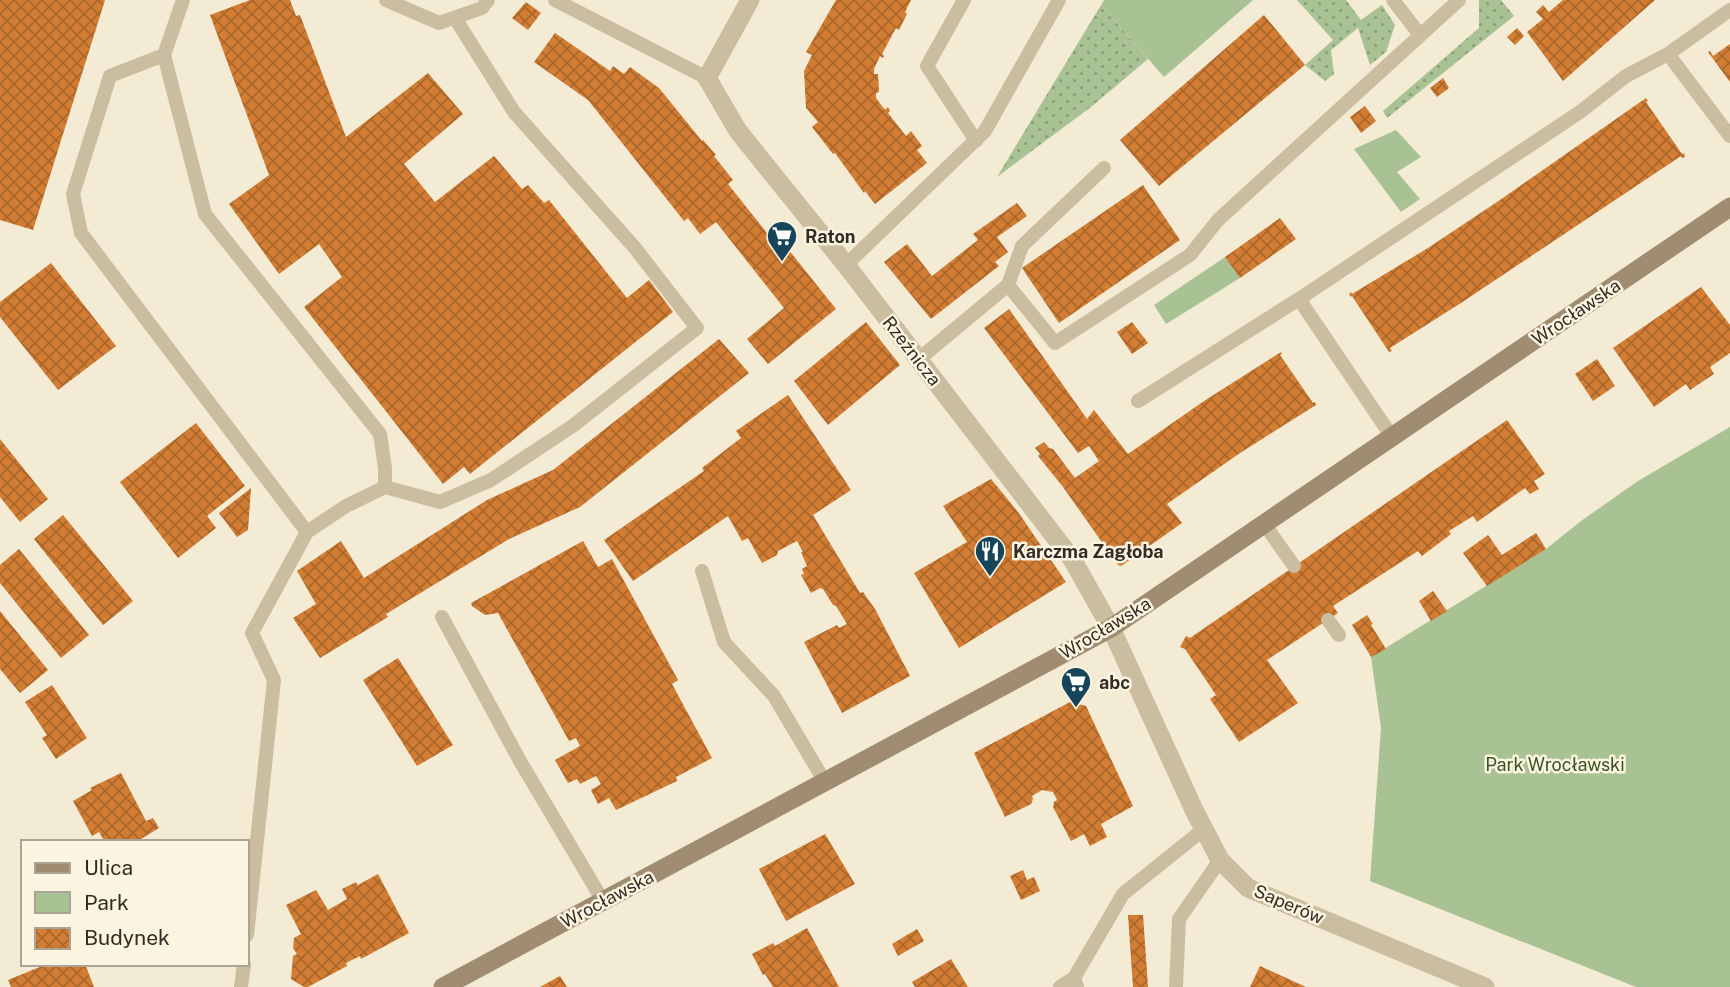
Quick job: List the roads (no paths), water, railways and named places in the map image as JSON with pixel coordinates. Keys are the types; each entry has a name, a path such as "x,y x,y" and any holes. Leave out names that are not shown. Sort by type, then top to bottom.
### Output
{"main road":[{"name":"Wrocławska","path":"443,987 1111,628 1730,207"}],"street":[{"path":"707,78 750,0"},
{"name":"Rzeźnicza","path":"707,78 738,131 846,265 1072,559 1111,628"},
{"name":"Saperów","path":"1111,628 1203,828 1220,860 1248,888 1485,987"}],"lane":[{"path":"183,0 164,55 205,214 380,434 385,487"},
{"path":"386,0 439,23 482,8 488,0"},
{"path":"555,0 707,78"},
{"path":"964,0 927,66 976,141"},
{"path":"846,265 985,131 1059,0"},
{"path":"1393,0 1420,35"},
{"path":"1008,285 1055,343 1190,255 1218,220 1459,0"},
{"path":"1138,401 1299,299 1580,112 1626,76 1668,54 1730,10"},
{"path":"248,925 274,680 252,634 307,532 346,506 385,487 440,502 491,480 574,425 697,328 635,248 514,113 455,18"},
{"path":"1668,54 1730,136"},
{"path":"164,55 110,76 73,194 81,233 307,532"},
{"path":"919,359 1008,285 1022,246 1104,168"},
{"path":"1299,299 1392,437"},
{"path":"1265,525 1294,566"},
{"path":"702,571 724,642 774,695 825,782"},
{"path":"442,617 520,761 603,901"},
{"path":"1328,620 1339,635"},
{"path":"1060,987 1075,982 1123,894 1203,828"},
{"path":"1176,987 1180,919 1220,860"},
{"path":"241,987 244,966"}],"place":[{"name":"Raton","path":"782,263"},
{"name":"Karczma Zagłoba","path":"990,578"},
{"name":"abc","path":"1076,709"}],"park label":[{"name":"Park Wrocławski","path":"1555,764"}]}
